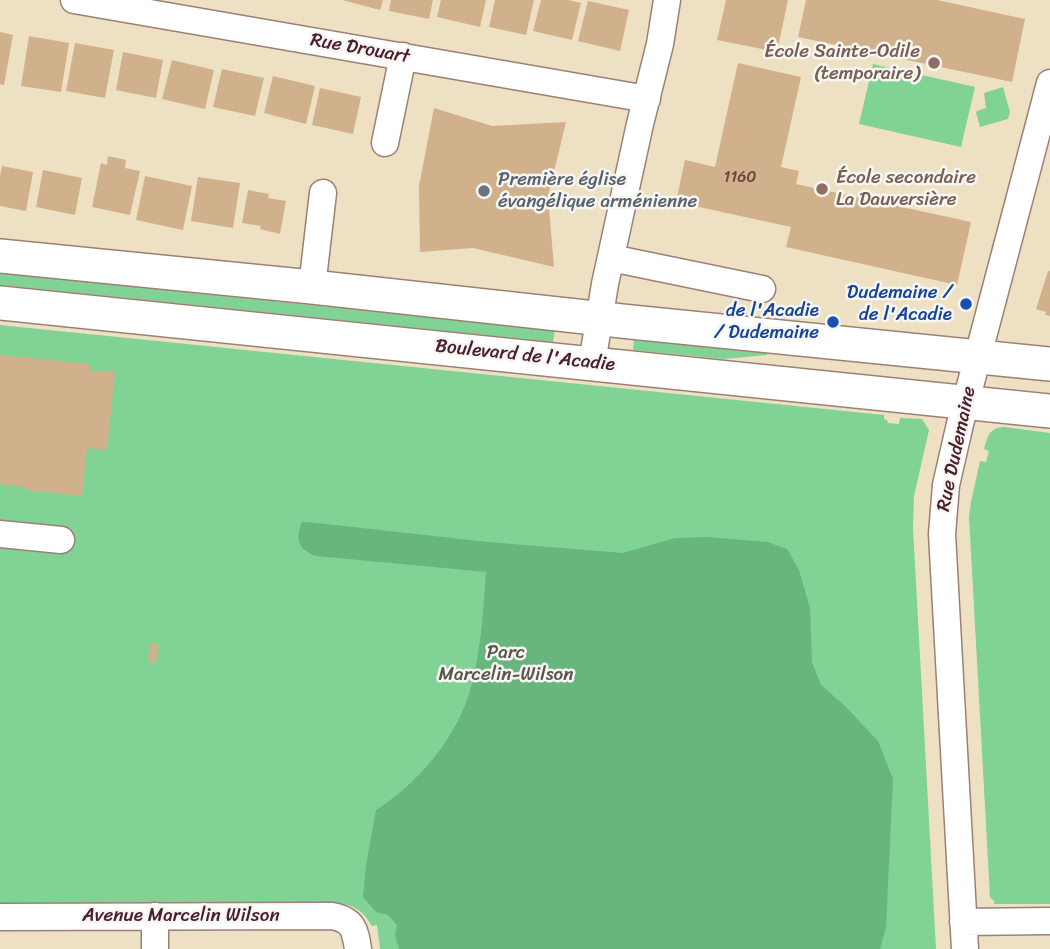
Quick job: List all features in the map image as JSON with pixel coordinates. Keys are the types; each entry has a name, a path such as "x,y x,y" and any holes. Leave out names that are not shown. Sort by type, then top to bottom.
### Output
{"main road":[{"path":"0,256 1050,364"},
{"name":"Boulevard de l'Acadie","path":"0,303 1050,411"}],"street":[{"name":"Rue Drouart","path":"74,0 647,99"},
{"path":"592,363 611,258 660,44 667,0"},
{"path":"385,143 403,56"},
{"name":"Rue Dudemaine","path":"965,949 942,527 946,485 1050,83"},
{"path":"312,287 323,193"},
{"path":"611,258 762,289"},
{"path":"0,534 61,540"},
{"path":"155,916 155,949"},
{"name":"Avenue Marcelin Wilson","path":"0,917 332,916 347,921 357,941"},
{"path":"963,922 1050,921"}],"green space":[{"path":"873,64 975,87 961,147 859,124"},
{"path":"1003,87 1010,112 1008,119 980,127 976,112 986,108 984,93"},
{"path":"0,273 555,330 553,342 0,285"},
{"name":"Parc Marcelin-Wilson","path":"0,325 884,415 888,423 899,424 900,418 922,419 929,430 914,496 913,528 936,949 380,949 377,925 372,926 359,910 343,904 0,903"},
{"path":"634,339 767,352 767,355 724,359 633,350"},
{"path":"1004,427 1050,433 1050,904 994,904 990,897 969,517 980,461 986,462 989,451 984,449 987,440 992,431"},
{"path":"302,522 623,553 675,538 707,537 767,542 787,549 799,570 810,608 812,662 821,685 878,741 893,779 886,927 880,949 399,949 395,935 397,925 388,915 376,912 363,897 376,810 406,788 432,760 444,745 462,711 476,664 486,572 316,556 305,550 300,543"}],"building":[{"path":"342,0 383,0 380,10"},
{"path":"391,0 433,0 429,19 389,11"},
{"path":"441,0 486,0 480,27 437,17"},
{"path":"495,0 534,0 526,35 489,27"},
{"path":"541,0 581,3 572,40 533,31"},
{"path":"726,0 788,0 777,52 717,40"},
{"path":"806,0 937,0 1025,19 1012,82 798,37"},
{"path":"588,1 629,10 620,51 578,41"},
{"path":"0,32 13,35 4,85 0,84"},
{"path":"29,36 69,43 61,92 21,86"},
{"path":"75,43 114,50 105,98 66,91"},
{"path":"123,52 163,60 156,98 116,90"},
{"path":"172,60 214,70 205,109 162,99"},
{"path":"738,63 801,77 781,167 799,171 796,184 971,222 957,285 786,247 791,227 676,202 685,160 715,167"},
{"path":"222,69 264,78 255,116 213,107"},
{"path":"273,76 315,86 306,124 264,113"},
{"path":"320,88 361,97 353,134 312,125"},
{"name":"Première église évangélique arménienne","path":"434,108 492,126 566,122 548,196 554,267 473,248 420,252 419,186"},
{"path":"108,156 126,160 125,168 140,171 130,215 92,207 101,163 107,165"},
{"path":"2,166 33,172 26,211 0,206"},
{"path":"43,170 82,178 75,215 36,207"},
{"path":"145,176 192,186 183,230 136,220"},
{"path":"198,177 240,183 233,228 191,221"},
{"path":"248,190 269,194 268,198 286,201 280,234 260,229 261,226 242,223"},
{"path":"1050,271 1050,316 1036,309"},
{"path":"0,355 89,364 89,370 115,372 107,450 87,448 82,496 25,490 25,487 0,484"},
{"path":"150,643 158,644 156,663 148,662"}],"place":[{"name":"École Sainte-Odile (temporaire)","path":"934,63"},
{"name":"École secondaire La Dauversière","path":"822,189"},
{"name":"Première église évangélique arménienne","path":"484,191"},
{"name":"Dudemaine / de l'Acadie","path":"966,304"},
{"name":"de l'Acadie / Dudemaine","path":"833,322"}]}
